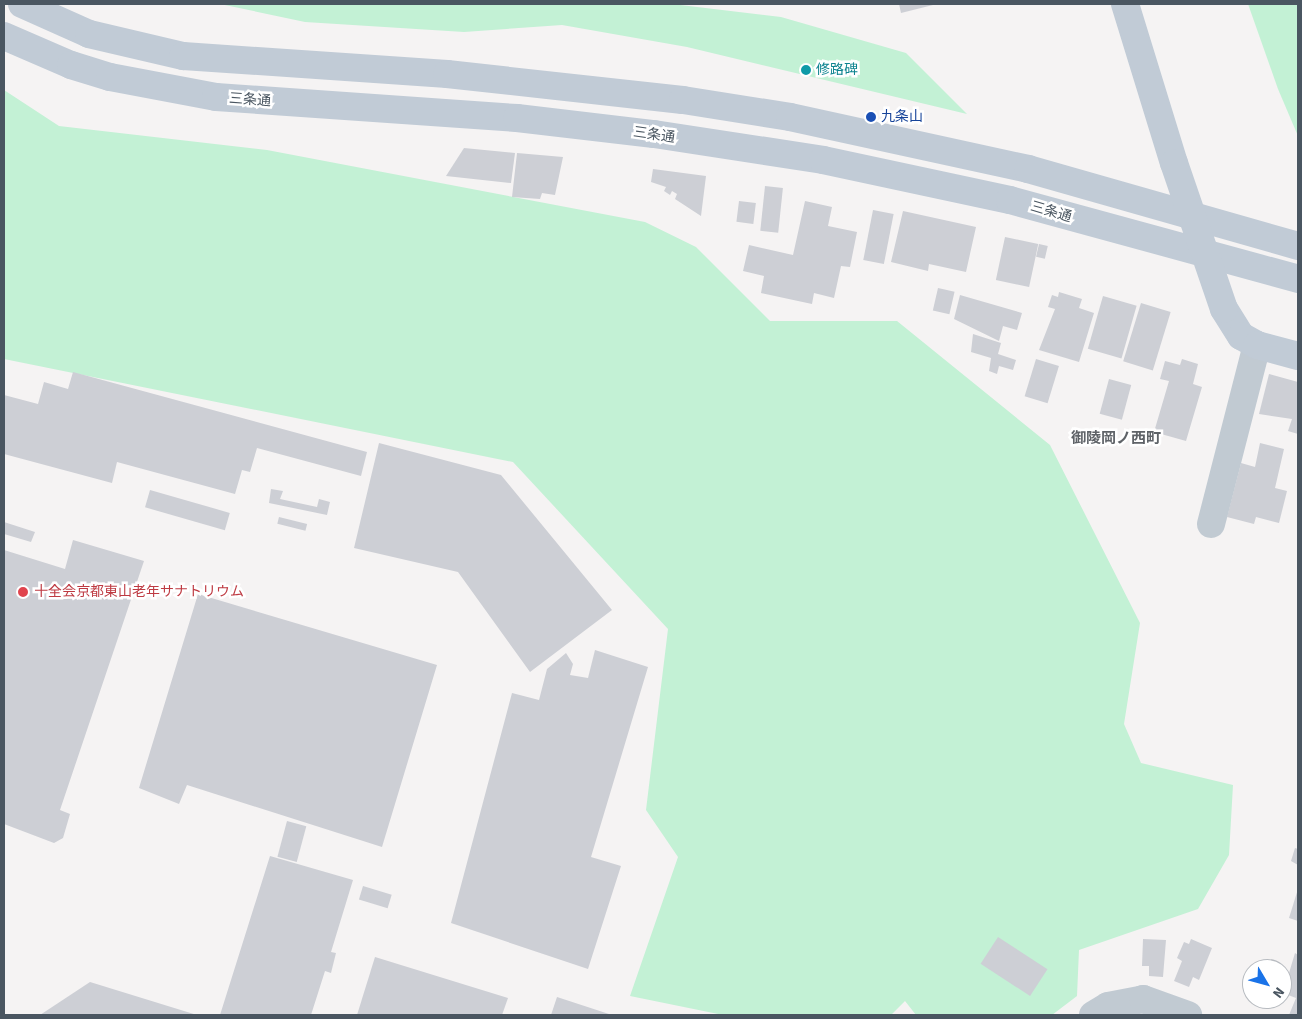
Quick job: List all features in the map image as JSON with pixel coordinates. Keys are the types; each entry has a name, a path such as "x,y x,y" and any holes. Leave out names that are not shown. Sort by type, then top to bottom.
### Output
{"main road":[{"path":"22,4 89,34 182,56 447,74 683,100 790,117 1008,164 1298,246"},
{"path":"1125,4 1174,162 1224,309 1241,336 1257,345 1298,356"},
{"name":"三条通","path":"4,36 71,65 110,77 216,97 517,118 654,134 823,160 1010,200 1298,279"}],"street":[{"path":"1212,524 1257,345"},
{"path":"1094,1015 1108,1006 1144,999 1188,1015"}],"green space":[{"path":"220,4 672,4 781,17 906,53 967,114 687,47 562,25 464,32 305,22"},
{"path":"1248,4 1298,4 1298,136 1278,89"},
{"path":"4,90 59,126 267,150 645,222 696,247 770,321 897,321 1050,445 1140,623 1124,724 1141,763 1233,785 1229,855 1198,909 1079,950 1077,996 1052,1015 916,1015 905,1001 891,1015 723,1015 630,996 678,857 646,810 668,629 513,462 4,359"}],"building":[{"path":"899,4 937,4 901,13"},
{"path":"464,148 515,153 511,183 446,176"},
{"path":"517,153 563,157 555,195 542,193 540,199 512,197"},
{"path":"653,169 706,176 701,216 675,199 677,194 672,191 670,195 664,191 666,187 651,182"},
{"path":"765,186 783,188 778,233 760,231"},
{"path":"739,201 756,203 753,224 736,222"},
{"path":"805,201 832,207 828,226 857,232 850,267 841,266 834,298 814,293 812,304 761,293 764,276 743,271 749,245 793,255"},
{"path":"873,210 894,214 884,264 863,260"},
{"path":"903,211 976,227 966,272 929,264 928,271 891,262"},
{"path":"1005,237 1038,244 1029,287 996,280"},
{"path":"1039,244 1048,246 1045,259 1036,257"},
{"path":"938,288 955,292 949,314 933,310"},
{"path":"1059,292 1082,299 1079,308 1094,313 1079,362 1039,350 1055,309 1048,307 1052,295 1058,297"},
{"path":"960,295 1022,313 1017,330 1003,326 999,341 954,319"},
{"path":"1103,296 1137,306 1121,359 1088,349"},
{"path":"1141,303 1171,312 1153,370 1123,361"},
{"path":"973,334 1001,343 998,354 1016,360 1013,370 999,366 997,374 989,371 991,358 971,352"},
{"path":"1036,359 1059,366 1048,403 1025,396"},
{"path":"1182,359 1198,364 1193,384 1202,387 1186,441 1154,432 1169,381 1160,379 1165,361 1180,365"},
{"path":"73,372 367,452 361,476 257,448 250,472 242,470 235,494 117,462 112,483 4,454 4,395 38,404 44,382 68,389"},
{"path":"1269,374 1298,382 1298,434 1288,431 1292,419 1259,414"},
{"path":"1109,379 1131,385 1122,420 1100,414"},
{"path":"379,443 501,475 612,610 530,672 458,572 354,548"},
{"path":"1260,443 1284,449 1275,488 1287,491 1279,523 1256,517 1254,524 1227,517 1241,463 1255,467"},
{"path":"271,489 283,491 280,499 317,507 319,499 330,502 327,515 269,503"},
{"path":"150,490 230,513 225,530 145,507"},
{"path":"279,517 307,524 305,531 277,524"},
{"path":"4,522 35,532 31,542 4,534"},
{"path":"73,540 144,561 60,810 70,814 63,838 54,843 4,824 4,550 65,569"},
{"path":"198,594 437,665 382,847 187,785 179,804 139,788"},
{"path":"595,650 648,667 591,857 621,866 588,969 451,923 512,693 539,700 547,669 566,653 573,664 570,675 588,678"},
{"path":"287,821 306,826 297,862 277,857"},
{"path":"1295,848 1298,849 1298,865 1291,861"},
{"path":"270,856 353,880 331,952 336,953 331,973 325,971 311,1015 220,1015"},
{"path":"363,886 392,895 388,908 359,899"},
{"path":"1298,889 1298,921 1289,918"},
{"path":"998,937 1047,969 1030,996 981,964"},
{"path":"1143,939 1166,940 1163,977 1149,976 1149,966 1142,966"},
{"path":"1191,939 1212,948 1199,980 1193,977 1189,987 1174,981 1182,961 1177,958 1184,942 1189,944"},
{"path":"1295,953 1298,955 1298,1015 1289,1015 1296,998 1292,996 1292,963"},
{"path":"375,957 508,998 502,1015 357,1015"},
{"path":"90,982 197,1015 40,1015"},
{"path":"557,997 612,1015 551,1015"}],"place":[{"name":"修路碑","path":"806,70"},
{"name":"九条山","path":"871,117"},
{"name":"十全会京都東山老年サナトリウム","path":"23,592"}],"district":[{"name":"御陵岡ノ西町","path":"1116,439"}]}
